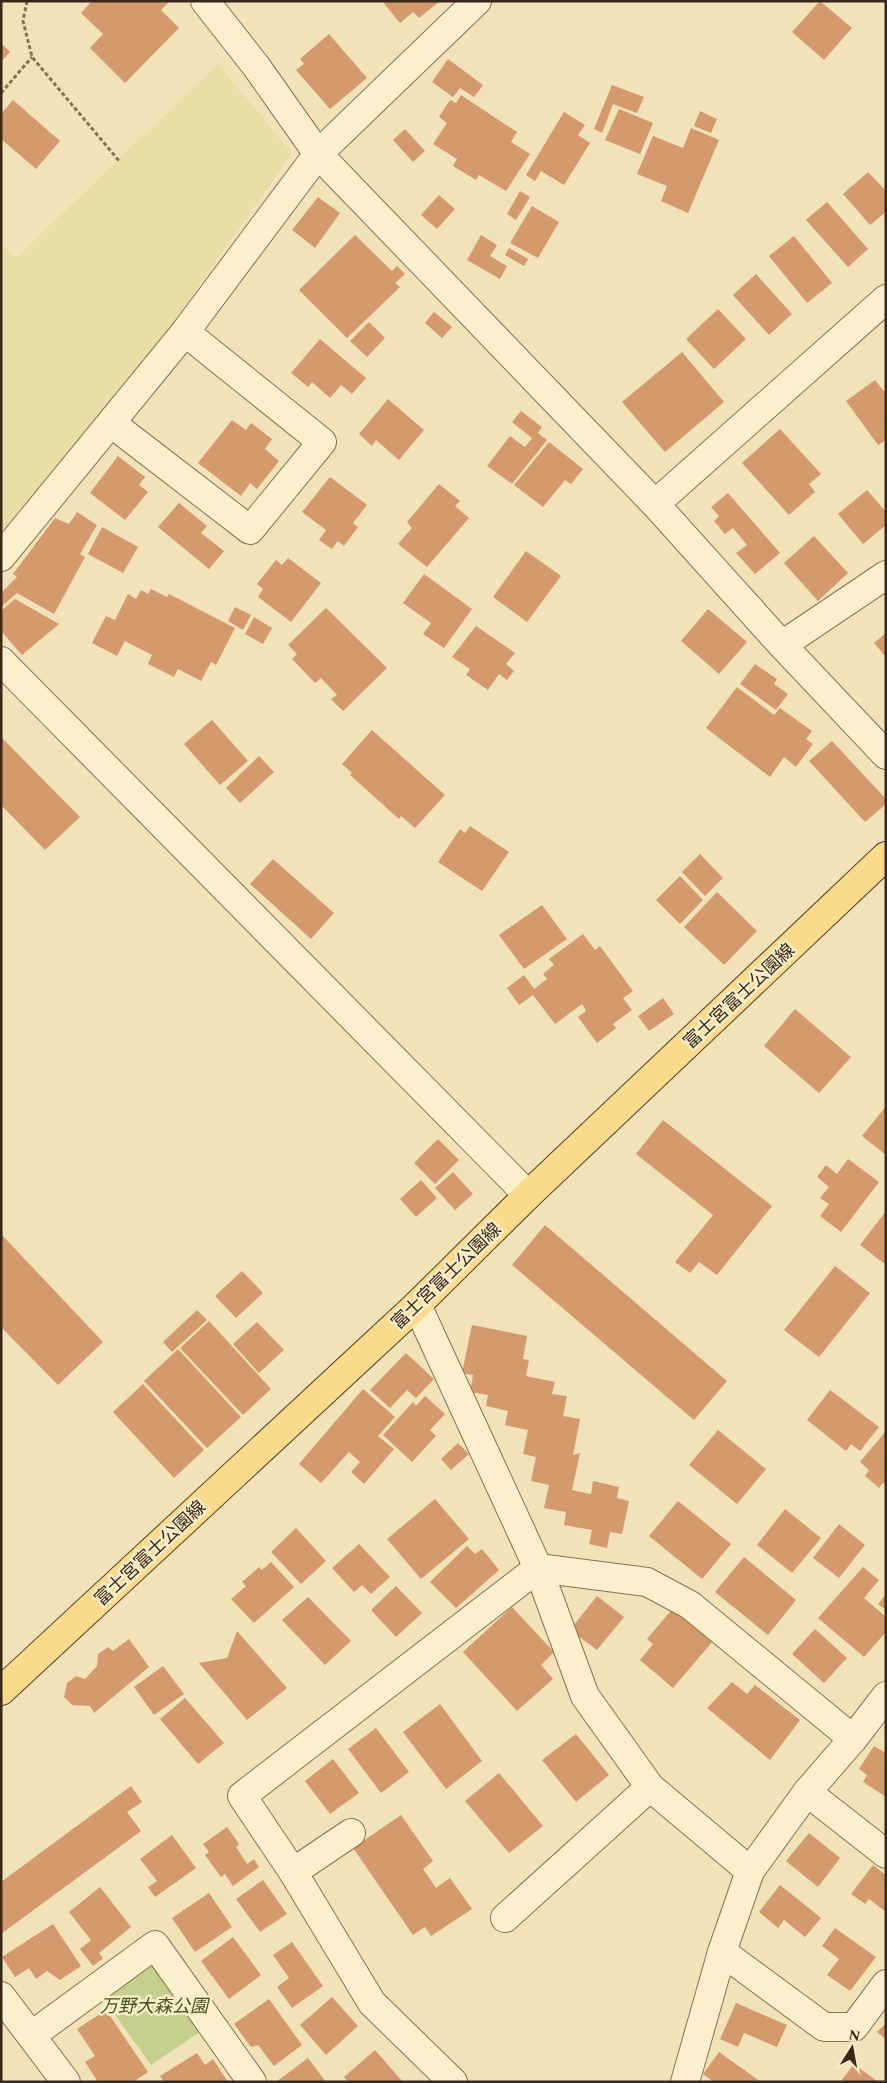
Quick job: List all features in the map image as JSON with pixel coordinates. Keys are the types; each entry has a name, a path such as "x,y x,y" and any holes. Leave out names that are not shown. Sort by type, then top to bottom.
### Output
{"main road":[{"name":"富士宮富士公園線","path":"1,1691 417,1305 528,1195 886,856"}],"street":[{"path":"205,1 256,66 318,154 655,504 782,645 886,755"},
{"path":"1,557 185,332 318,154 477,1"},
{"path":"655,504 886,299"},
{"path":"111,423 250,530 322,442 185,332"},
{"path":"782,645 886,575"},
{"path":"1,661 528,1195"},
{"path":"417,1305 538,1568 585,1696 650,1787 750,1871"},
{"path":"453,2082 372,2003 293,1872 242,1796 538,1568 647,1582 690,1605 853,1740"},
{"path":"685,2082 722,1952 750,1871 807,1792 853,1740 886,1696"},
{"path":"505,1918 650,1787"},
{"path":"807,1792 886,1854"},
{"path":"293,1872 351,1833"},
{"path":"32,2035 155,1945 252,2082"},
{"path":"722,1952 824,2027 854,2027 886,1984"},
{"path":"1,1996 66,2082"}],"path":[{"path":"27,1 23,21 32,57 120,162"},
{"path":"1,93 32,57"}],"shaded area":[{"path":"218,64 292,153 166,333 1,542 1,245 16,258"}],"green space":[{"name":"万野大森公園","path":"155,1945 212,2024 151,2065 95,1987"}],"building":[{"path":"92,1 170,1 161,10 179,28 125,83 90,48 103,34 81,13"},
{"path":"382,1 440,1 419,18 413,12 400,23"},
{"path":"820,1 852,28 824,60 792,32"},
{"path":"329,34 367,78 330,109 296,70 304,64 300,59"},
{"path":"1,43 10,52 1,62"},
{"path":"448,59 483,85 474,97 460,88 453,97 432,82"},
{"path":"612,85 644,97 637,113 613,104 602,133 594,129"},
{"path":"461,95 517,132 511,142 530,154 506,191 479,175 476,180 453,166 457,159 433,144 447,123 439,117 450,100 456,103"},
{"path":"13,100 60,141 36,169 1,139 1,114"},
{"path":"619,109 653,123 640,154 605,140"},
{"path":"700,111 717,119 711,133 694,126"},
{"path":"564,112 585,125 578,135 590,143 564,185 541,171 535,181 526,175"},
{"path":"691,128 719,140 688,213 661,201 667,186 637,174 653,136 683,148"},
{"path":"405,129 425,151 413,162 393,140"},
{"path":"868,172 886,191 886,212 870,225 843,194"},
{"path":"520,191 530,197 516,220 507,214"},
{"path":"439,195 455,209 437,229 421,215"},
{"path":"318,197 340,213 315,248 292,230"},
{"path":"827,202 868,249 848,267 806,220"},
{"path":"532,206 559,222 538,258 510,243"},
{"path":"355,235 392,271 397,266 405,274 395,283 400,287 347,338 299,290"},
{"path":"481,235 497,245 490,256 507,266 500,279 467,260"},
{"path":"794,236 832,283 807,303 769,256"},
{"path":"509,248 528,259 524,266 505,255"},
{"path":"756,274 792,314 769,335 733,295"},
{"path":"718,309 746,339 714,369 686,339"},
{"path":"434,312 452,327 442,338 425,323"},
{"path":"369,322 385,338 367,357 350,341"},
{"path":"320,339 366,378 352,394 341,385 330,398 312,382 308,387 291,373"},
{"path":"682,352 724,402 665,452 622,402"},
{"path":"875,380 886,394 886,440 878,445 846,401"},
{"path":"388,399 424,430 399,460 376,440 372,446 359,434"},
{"path":"521,411 542,427 538,433 547,440 512,484 487,466 510,436 525,447 532,438 512,422"},
{"path":"232,420 246,430 251,423 272,439 265,449 279,461 257,489 250,483 241,496 198,463"},
{"path":"780,429 821,474 809,484 815,492 789,515 742,463"},
{"path":"549,442 583,469 571,484 565,480 543,507 514,485"},
{"path":"118,456 145,477 139,485 148,492 125,520 90,493"},
{"path":"330,477 367,505 353,523 358,527 344,546 338,541 332,549 319,540 326,530 302,512"},
{"path":"439,484 460,501 455,506 469,518 427,567 398,544 412,528 407,522"},
{"path":"867,490 886,512 886,525 863,544 838,514"},
{"path":"728,493 780,553 755,574 736,553 747,545 733,528 725,534 714,521 719,516 711,507"},
{"path":"179,503 207,526 201,533 224,551 209,569 158,527"},
{"path":"77,512 97,525 80,554 85,557 54,614 17,593 1,607 1,593 17,577 13,574 55,518 69,524"},
{"path":"102,527 138,547 123,573 88,554"},
{"path":"814,536 848,573 818,601 784,563"},
{"path":"526,551 561,576 527,622 493,597"},
{"path":"288,558 321,583 291,622 258,597 263,589 257,584 276,560 282,565"},
{"path":"424,574 472,609 444,648 423,634 431,623 403,603"},
{"path":"151,589 167,597 169,594 235,628 216,665 211,662 201,681 178,669 174,677 148,664 152,655 125,641 117,656 92,643 106,616 115,620 128,594 136,599 141,590 148,594"},
{"path":"15,599 59,624 22,655 1,631 1,611"},
{"path":"235,607 251,615 243,630 228,621"},
{"path":"326,608 387,668 343,711 331,699 337,695 321,678 315,683 292,659 297,654 288,645"},
{"path":"708,609 747,642 719,674 681,641"},
{"path":"254,617 272,628 263,644 245,634"},
{"path":"476,626 515,653 506,664 514,671 507,680 499,674 488,690 466,675 470,669 452,657"},
{"path":"886,633 886,657 874,643"},
{"path":"755,664 777,679 774,684 788,694 776,710 740,684"},
{"path":"737,687 774,715 780,708 812,731 806,739 813,744 796,767 784,757 770,777 706,728"},
{"path":"212,720 248,761 220,785 184,744"},
{"path":"372,730 445,795 415,828 401,816 399,819 350,775 352,773 342,764"},
{"path":"1,737 80,817 45,850 1,805"},
{"path":"832,741 886,799 886,804 865,822 809,761"},
{"path":"259,756 274,772 240,803 226,788"},
{"path":"470,826 509,852 482,891 438,862 460,829 465,833"},
{"path":"700,854 723,878 705,896 682,872"},
{"path":"273,859 334,913 311,939 250,884"},
{"path":"680,876 703,900 680,924 656,900"},
{"path":"717,892 757,931 724,965 684,927"},
{"path":"542,905 567,939 524,969 499,935"},
{"path":"583,934 595,950 600,946 633,991 623,998 632,1010 613,1024 616,1028 597,1043 578,1017 586,1011 582,1004 555,1024 533,995 519,1005 507,988 524,975 534,989 547,979 543,974 554,965 549,959"},
{"path":"663,998 674,1014 649,1031 638,1016"},
{"path":"795,1009 851,1057 819,1093 764,1046"},
{"path":"886,1106 886,1155 862,1136"},
{"path":"663,1120 772,1206 717,1275 699,1262 690,1273 675,1262 713,1215 636,1154"},
{"path":"438,1139 459,1160 435,1184 414,1163"},
{"path":"848,1159 879,1182 841,1232 820,1216 829,1204 820,1198 829,1187 817,1177 826,1165 837,1174"},
{"path":"453,1172 473,1194 455,1210 435,1188"},
{"path":"421,1180 437,1198 416,1217 400,1199"},
{"path":"886,1211 886,1265 860,1245"},
{"path":"545,1225 727,1381 694,1420 512,1265"},
{"path":"1,1234 103,1342 58,1385 1,1327"},
{"path":"835,1266 870,1293 819,1357 784,1330"},
{"path":"242,1271 263,1293 236,1318 215,1296"},
{"path":"197,1310 207,1320 172,1352 163,1342"},
{"path":"209,1321 271,1389 243,1415 180,1348"},
{"path":"257,1322 284,1350 259,1373 233,1344"},
{"path":"472,1325 527,1336 523,1359 529,1360 526,1376 555,1382 552,1394 567,1396 563,1416 580,1419 573,1455 580,1453 572,1490 591,1494 593,1481 619,1487 617,1498 629,1501 622,1534 610,1532 607,1548 589,1544 592,1530 564,1525 566,1512 544,1508 549,1485 531,1481 536,1457 523,1454 528,1430 505,1425 508,1411 486,1406 488,1395 470,1392 473,1375 462,1373"},
{"path":"178,1349 241,1417 207,1448 144,1381"},
{"path":"406,1353 434,1379 416,1398 407,1390 390,1408 370,1390"},
{"path":"143,1384 204,1450 174,1478 113,1412"},
{"path":"363,1389 395,1417 378,1436 394,1449 364,1484 351,1472 360,1462 349,1452 321,1483 299,1464"},
{"path":"830,1390 879,1427 860,1451 851,1444 846,1451 807,1420"},
{"path":"425,1396 445,1414 430,1430 436,1436 412,1462 383,1435 413,1402 416,1406"},
{"path":"718,1430 766,1469 737,1504 689,1465"},
{"path":"886,1431 886,1485 883,1483 879,1488 865,1476 869,1470 860,1462"},
{"path":"458,1443 469,1454 451,1470 441,1459"},
{"path":"435,1499 469,1539 421,1579 387,1539"},
{"path":"678,1501 731,1544 702,1579 649,1536"},
{"path":"785,1509 821,1538 792,1573 757,1545"},
{"path":"839,1524 865,1545 839,1578 813,1558"},
{"path":"296,1528 326,1561 301,1584 271,1552"},
{"path":"359,1544 390,1577 371,1594 362,1585 354,1592 332,1568"},
{"path":"467,1546 475,1554 482,1549 499,1570 456,1608 430,1582"},
{"path":"744,1557 796,1600 768,1635 715,1592"},
{"path":"271,1562 294,1587 254,1623 231,1599 246,1586 242,1582 259,1567 262,1570"},
{"path":"863,1567 879,1580 864,1598 886,1617 886,1632 864,1657 818,1618"},
{"path":"396,1586 422,1613 396,1637 371,1610"},
{"path":"886,1594 886,1610 878,1604"},
{"path":"597,1596 624,1617 597,1650 570,1630"},
{"path":"308,1597 351,1641 325,1665 282,1620"},
{"path":"512,1607 554,1652 541,1665 553,1679 517,1711 463,1652"},
{"path":"674,1607 713,1641 673,1688 640,1660 653,1644 647,1639"},
{"path":"815,1629 847,1658 824,1683 792,1654"},
{"path":"237,1631 287,1688 247,1720 199,1663 227,1658"},
{"path":"129,1639 149,1667 94,1713 90,1706 72,1705 64,1697 67,1683 76,1676 85,1679 97,1666 98,1654 108,1647 113,1651"},
{"path":"163,1666 184,1694 154,1715 134,1687"},
{"path":"732,1682 747,1694 755,1685 800,1720 770,1760 707,1708"},
{"path":"185,1698 224,1743 198,1764 160,1719"},
{"path":"440,1704 482,1761 446,1789 403,1732"},
{"path":"376,1728 409,1772 381,1793 348,1749"},
{"path":"576,1734 609,1775 576,1802 542,1760"},
{"path":"874,1746 886,1753 886,1797 863,1782 867,1775 859,1769"},
{"path":"333,1759 359,1793 330,1814 305,1781"},
{"path":"499,1773 543,1826 509,1853 465,1801"},
{"path":"131,1786 142,1802 127,1812 141,1831 1,1934 1,1882"},
{"path":"401,1815 433,1861 423,1869 436,1888 450,1878 472,1909 431,1936 425,1927 413,1935 353,1848"},
{"path":"227,1827 239,1844 236,1847 247,1864 254,1859 259,1867 233,1886 225,1874 221,1877 205,1855 209,1852 203,1844"},
{"path":"809,1833 840,1858 818,1887 786,1861"},
{"path":"172,1835 196,1868 155,1897 148,1887 157,1881 140,1859"},
{"path":"873,1865 886,1875 886,1912 869,1899 865,1904 851,1894"},
{"path":"263,1880 287,1914 260,1932 236,1899"},
{"path":"780,1885 821,1918 805,1937 784,1920 778,1928 759,1912"},
{"path":"100,1887 131,1927 99,1953 103,1958 93,1966 80,1949 91,1940 69,1912"},
{"path":"209,1893 232,1927 195,1952 172,1918"},
{"path":"53,1924 81,1966 60,1980 47,1971 36,1979 29,1968 15,1977 2,1957"},
{"path":"835,1928 876,1957 850,1991 827,1975 839,1959 822,1946"},
{"path":"233,1937 261,1975 229,1999 201,1961"},
{"path":"292,1942 323,1986 292,2008 277,1987 289,1978 273,1955"},
{"path":"332,1997 358,2026 326,2055 300,2025"},
{"path":"269,1999 302,2045 274,2066 258,2045 251,2047 234,2024"},
{"path":"736,2003 787,2025 777,2047 744,2033 738,2047 720,2039"},
{"path":"106,2010 148,2072 133,2082 98,2082 85,2062 95,2056 77,2029"},
{"path":"886,2023 886,2039 877,2032"},
{"path":"375,2050 403,2082 348,2082 344,2077"},
{"path":"719,2052 761,2082 714,2082 703,2074"},
{"path":"197,2053 205,2065 213,2059 228,2082 164,2082 160,2076"},
{"path":"308,2058 326,2082 276,2082"},
{"path":"854,2064 878,2082 841,2081"}]}
